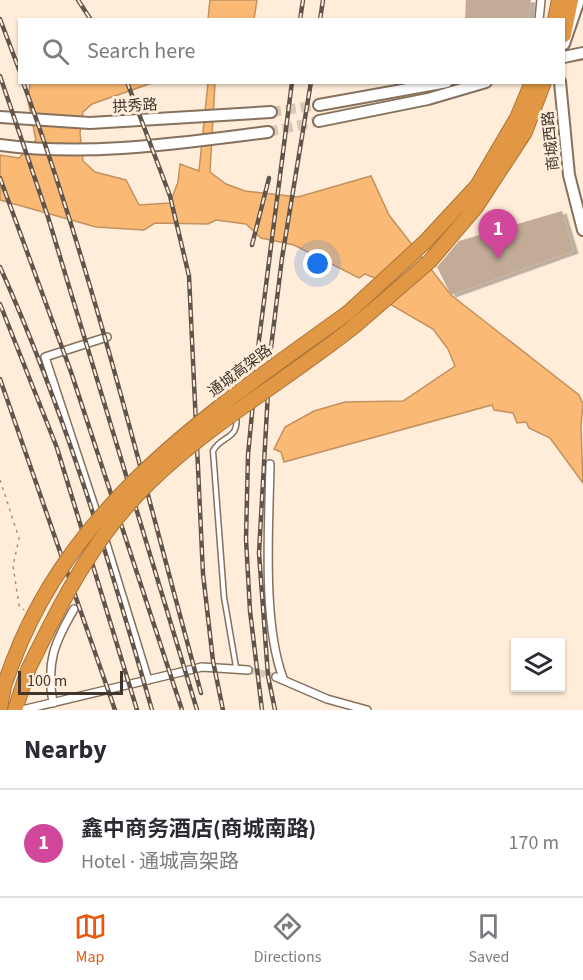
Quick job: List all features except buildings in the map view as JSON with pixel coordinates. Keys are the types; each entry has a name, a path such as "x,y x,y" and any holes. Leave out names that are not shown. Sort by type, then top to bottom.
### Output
{"highway":[{"path":"554,18 559,0"},
{"path":"565,30 571,0"},
{"name":"通城高架路","path":"0,708 4,686 25,630 40,599 87,532 112,502 166,449 234,396 350,312 425,242 477,186 517,118 531,84"},
{"name":"通城高架路","path":"15,710 28,670 70,586 91,550 150,481 202,438 318,356 430,261 476,207 525,132 543,84"}],"main road":[{"path":"551,0 554,18"},
{"path":"565,41 579,0"},
{"path":"565,57 583,53"},
{"path":"319,105 436,84"},
{"path":"318,121 428,99 479,84"},
{"name":"商城西路","path":"561,84 569,175 583,230"},
{"name":"拱秀路","path":"0,117 90,123 271,112"},
{"path":"2,145 90,149 166,145 268,132"}],"street":[{"path":"539,18 541,0"},
{"path":"107,337 45,357 148,680"},
{"path":"270,464 270,599 279,678 327,699 368,710"},
{"path":"53,703 50,681 52,652 74,609"},
{"path":"22,710 202,667 236,667 248,670"}],"lane":[{"path":"226,376 233,385 237,428 230,438 216,446 213,451 224,597 236,667"}],"path":[{"path":"0,480 19,538 13,566 19,605 27,613"}],"shaded area":[{"path":"210,0 257,0 254,18 208,18"},
{"path":"30,84 149,84 92,104 83,112 80,133 83,161 95,172 126,180 139,205 170,203 178,182 180,164 199,171 208,84 215,84 210,172 226,184 245,191 298,197 371,176 389,215 451,295 579,395 583,404 581,426 583,483 550,438 529,428 526,422 517,423 513,413 494,410 492,405 284,462 281,452 274,449 285,427 314,411 345,402 403,401 455,366 448,349 433,329 388,303 375,278 365,274 359,278 294,245 261,238 246,224 216,220 208,224 155,223 144,230 96,227 0,200 0,155 19,158 36,140 28,101"}],"tunnel":[{"path":"271,112 319,105"},
{"path":"268,132 319,121"},
{"path":"248,670 276,677"}],"railway":[{"path":"78,0 90,18"},
{"path":"300,18 303,0"},
{"path":"320,18 323,0"},
{"path":"0,19 18,67"},
{"path":"0,76 48,217 197,710"},
{"path":"24,84 97,309 201,693"},
{"path":"128,84 170,196 189,276 203,574 213,661 223,710"},
{"path":"262,710 250,611 246,539 248,455 259,340 292,84"},
{"path":"275,710 268,676 259,553 270,356 282,258 311,84"},
{"path":"0,178 71,372 182,710"},
{"path":"252,245 269,178"},
{"path":"0,267 65,430 102,541 152,710"},
{"path":"0,304 57,448 137,710"},
{"path":"0,379 115,710"}],"place":[{"name":"鑫中商务酒店(商城南路)","path":"498,259"}]}
